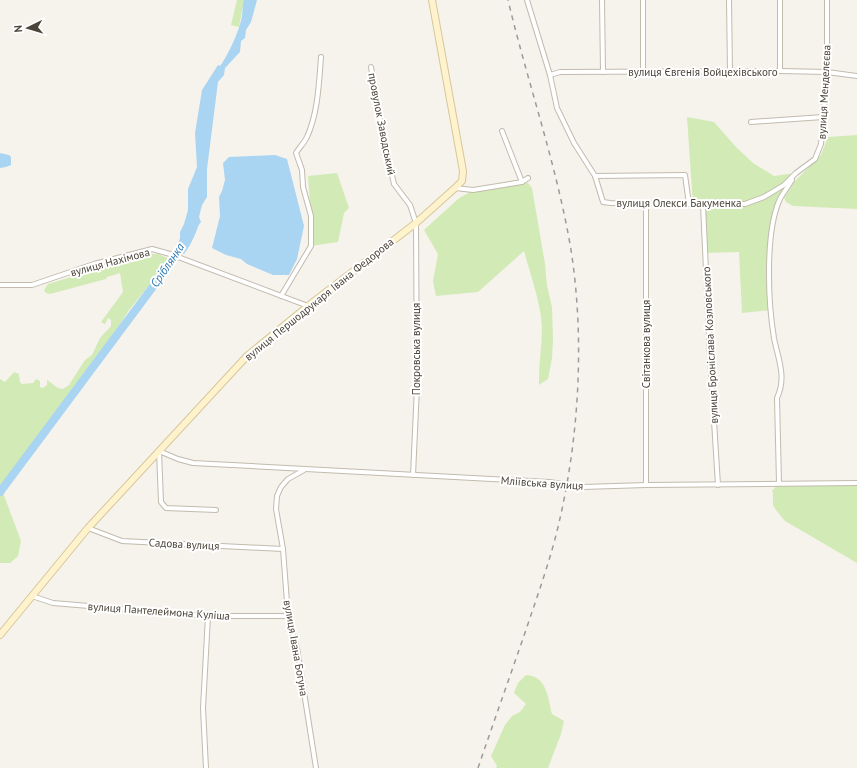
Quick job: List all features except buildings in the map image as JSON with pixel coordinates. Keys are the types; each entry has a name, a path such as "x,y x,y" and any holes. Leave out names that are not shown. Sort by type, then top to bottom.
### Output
{"street":[{"name":"вулиця Першодрукаря Івана Федорова","path":"0,635 88,528 247,356 308,306 416,222 456,188 462,180 463,171 432,0"},
{"name":"вулиця Олекси Бакуменка","path":"527,0 550,74 557,108 574,143 595,176 603,202 703,205 745,204 764,197 784,185 796,173"},
{"path":"602,0 603,72"},
{"path":"643,0 643,72"},
{"path":"729,0 730,72"},
{"path":"780,0 780,71"},
{"name":"вулиця Менделєєва","path":"796,173 815,159 821,144 827,72 828,0"},
{"path":"281,296 311,246 311,216 303,187 302,170 296,153 306,139 314,113 319,85 321,57"},
{"name":"провулок Заводський","path":"371,67 394,184 410,205 416,222"},
{"name":"вулиця Євгенія Войцехівського","path":"550,74 560,72 780,71 827,72 857,76"},
{"path":"751,122 823,116"},
{"path":"502,131 522,182"},
{"path":"779,483 777,398 781,389 781,369 774,337 770,295 769,249 779,201 796,173"},
{"path":"595,176 685,175 689,204"},
{"path":"456,188 472,190 522,182 528,178"},
{"name":"Світанкова вулиця","path":"646,204 646,485"},
{"name":"вулиця Броніслава Козловського","path":"703,205 718,485"},
{"name":"Покровська вулиця","path":"413,475 417,387 416,222"},
{"name":"вулиця Нахімова","path":"0,285 23,286 38,284 94,264 152,249 170,254 308,306"},
{"path":"216,510 166,508 162,502 159,451 178,459 193,463 305,469"},
{"name":"Мліївська вулиця","path":"305,469 549,482 583,487 857,483"},
{"name":"вулиця Івана Богуна","path":"305,469 288,479 281,487 277,496 276,509 283,549 288,616 297,648 316,768"},
{"name":"Садова вулиця","path":"88,528 122,540 283,549"},
{"name":"вулиця Пантелеймона Куліша","path":"32,596 53,603 208,616 288,616"},
{"path":"206,768 202,708 208,616"}],"green space":[{"path":"237,0 244,0 239,27 231,25"},
{"path":"687,117 714,122 736,147 753,163 774,176 796,173 779,201 769,249 772,310 742,313 739,252 705,253 703,205 693,204"},
{"path":"857,135 857,209 793,206 786,202 784,198 795,181 821,155 828,137"},
{"path":"337,173 349,208 344,213 338,242 311,246 311,216 308,176"},
{"path":"522,182 528,183 532,188 545,264 547,286 552,307 552,358 548,379 539,385 542,325 536,292 524,251 478,292 436,296 433,281 438,254 424,230 458,199 473,190"},
{"path":"148,254 158,254 170,259 129,310 107,345 50,426 2,490 21,541 18,556 10,563 0,563 0,379 5,382 14,372 19,374 20,382 22,384 33,383 36,379 40,381 40,387 43,388 47,385 47,380 58,388 63,389 69,385 85,360 92,355 100,338 111,326 111,320 108,318 105,324 101,322 123,292 120,273 107,277 106,279 50,294 46,293 44,290 48,284"},
{"path":"779,483 857,483 857,563 785,521 773,505 772,491"},
{"path":"526,675 533,676 538,679 548,695 552,714 564,721 561,734 548,768 496,768 497,766 491,756 505,725 512,716 520,712 526,704 514,693 518,683"}],"water":[{"path":"244,0 257,0 251,22 246,30 245,38 241,41 240,52 225,68 224,75 218,82 207,169 207,197 202,205 199,217 201,222 191,244 184,254 175,252 188,210 188,189 197,167 195,133 202,90 218,65 220,66 223,62 230,49 241,21"},
{"path":"0,153 11,157 11,165 0,168"},
{"path":"275,155 287,159 304,226 297,259 289,275 273,275 247,264 241,259 226,255 212,248 220,216 219,197 225,180 223,163 229,157"}],"waterway":[{"name":"Сріблянка","path":"0,492 184,244"}],"railway":[{"path":"478,768 530,618 555,538 571,459 578,389 578,319 571,250 558,187 508,0"}]}
